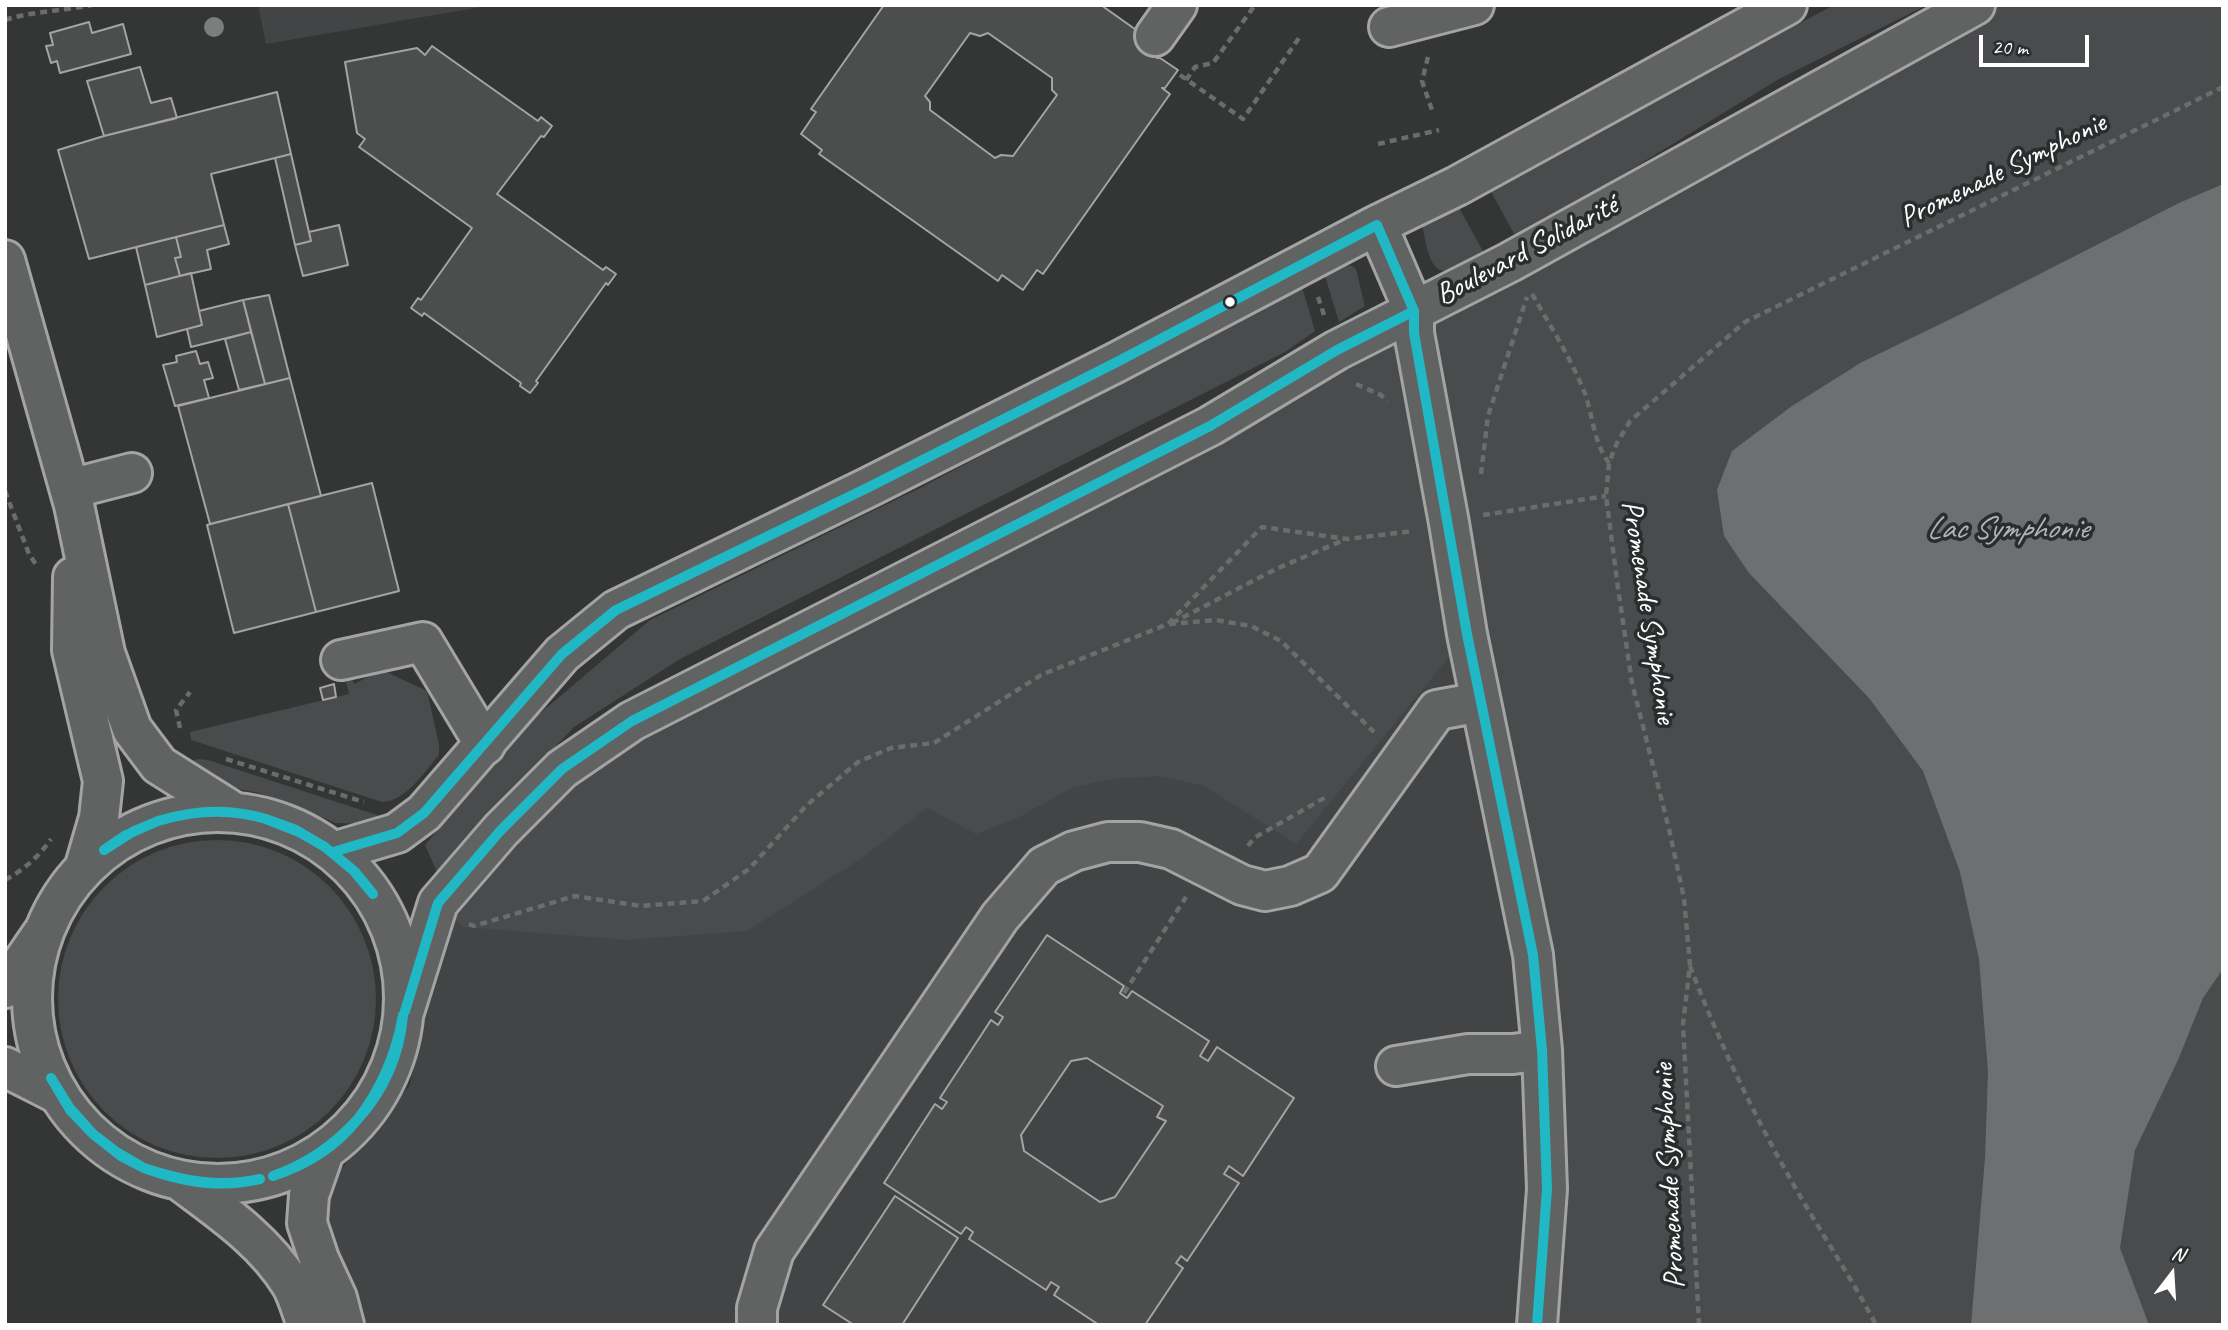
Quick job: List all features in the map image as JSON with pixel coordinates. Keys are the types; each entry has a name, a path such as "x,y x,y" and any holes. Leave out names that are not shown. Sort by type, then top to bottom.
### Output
{"main road":[{"path":"1155,36 1177,5"},
{"path":"1389,27 1474,5"},
{"path":"333,852 397,833 424,813 562,654 616,610 880,482 1115,363 1377,225 1457,186 1787,5"},
{"name":"Boulevard Solidarité","path":"404,1012 438,903 500,830 562,769 632,721 1210,426 1337,350 1510,262 1975,5"},
{"path":"1377,225 1414,311 1414,334 1466,519 1467,634 1533,955 1542,1050 1547,1189 1537,1325"},
{"path":"5,260 72,497 105,653 132,729 159,765 232,811"},
{"path":"72,497 132,472"},
{"path":"72,497 72,650 103,781 99,818 85,866"},
{"path":"341,660 423,642 485,744"},
{"path":"757,1325 757,1308 774,1251 1000,917 1044,866 1074,851 1108,842 1140,842 1171,849 1242,885 1265,891 1290,886 1320,873 1437,710 1481,702"},
{"path":"5,988 42,934 60,898 85,866 116,840 152,822 192,812 232,811 273,820 308,835 359,875 380,905 395,940 403,976 404,1012 398,1049 383,1084 356,1124 324,1152 279,1175 229,1186 177,1179 130,1162 120,1155 90,1133 58,1094 41,1057 32,1016 32,975 42,934"},
{"path":"1396,1066 1468,1054 1513,1054 1542,1050"},
{"path":"5,1067 58,1094"},
{"path":"324,1152 309,1195 307,1223 319,1259 337,1298 344,1325"},
{"path":"177,1179 217,1208 260,1245 291,1284 307,1325"}],"path":[{"path":"5,20 42,11 92,5"},
{"path":"1186,80 1195,67 1213,63 1255,5"},
{"path":"1180,75 1243,119 1301,34"},
{"name":"Promenade Symphonie","path":"1699,1325 1684,1024 1690,965 1684,898 1632,683 1606,496 1609,463 1616,443 1630,421 1745,322 2223,87"},
{"path":"1378,144 1438,130"},
{"path":"1306,263 1348,381 1381,395 1388,403"},
{"path":"1481,475 1488,416 1530,290 1558,337 1584,391 1601,453 1609,463"},
{"path":"1168,625 1262,527 1346,539 1420,531 1466,519 1606,496"},
{"path":"1466,519 1483,502"},
{"path":"438,903 474,926 575,896 641,906 704,901 750,869 807,805 858,761 891,748 934,743 1041,675 1168,625 1276,569 1346,539"},
{"path":"1168,625 1216,620 1251,625 1281,640 1402,759"},
{"path":"182,733 176,710 190,692"},
{"path":"1124,993 1216,872 1254,838 1332,793"},
{"path":"1690,965 1710,1017 1787,1173 1857,1288 1876,1325"}],"shaded area":[{"path":"258,5 493,5 266,44"},
{"path":"1834,5 1927,5 1779,79 1517,239 1489,188"},
{"path":"1975,5 2223,5 2223,1325 1537,1325 1542,1050 1467,635 1296,844 1204,786 1159,776 1113,779 1074,787 1021,816 976,834 927,808 859,860 747,931 627,940 463,927 438,903 562,769"},
{"path":"2223,5 2223,1325 344,1325 307,1223 343,1167 410,1085 432,965 440,938 514,824"},
{"path":"1457,204 1484,253 1456,268 1441,270 1432,261 1421,222"},
{"path":"1345,265 1356,269 1365,306 1339,322 1325,276"},
{"path":"1302,287 1315,331 1285,352 680,659 574,727 437,872 425,845 532,720 650,620 918,489"},
{"path":"343,670 349,670 354,684 382,670 427,691 439,755 399,797 382,802 191,740 190,732 349,694"},
{"path":"198,759 377,815 381,821 369,824 335,823 290,803 259,793 218,785 180,765"},
{"path":"217,840 248,843 278,852 318,876 340,898 364,938 373,968 376,999 373,1030 364,1060 340,1100 318,1122 278,1146 248,1155 217,1158 186,1155 156,1146 116,1122 94,1100 70,1060 61,1030 58,999 61,968 70,938 94,898 116,876 156,852 186,843"}],"water":[{"name":"Lac Symphonie","path":"2223,184 2223,969 2203,998 2178,1060 2135,1150 2120,1248 2149,1325 1971,1325 1985,1158 1988,1072 1979,959 1960,872 1923,771 1869,698 1749,573 1724,536 1717,490 1732,451 1792,406 1862,362 2179,203"}],"building":[{"path":"884,5 1101,5 1163,49 1157,58 1178,70 1165,88 1162,88 1170,94 1043,274 1037,270 1023,290 1002,275 998,281 819,154 822,150 801,134 816,112 811,109","holes":["970,33 980,36 988,33 1052,78 1052,90 1057,95 1013,156 1001,155 995,158 930,110 930,102 925,96"]},
{"path":"89,22 92,33 123,24 131,54 60,73 57,61 51,63 46,46 53,45 50,33"},
{"path":"432,46 538,121 541,117 552,126 544,137 541,136 497,194 603,270 606,267 616,274 608,285 606,283 530,393 520,386 521,383 424,313 422,316 411,308 418,298 421,300 472,228 359,147 365,139 357,133 345,62 417,48 425,55"},
{"path":"140,67 151,103 171,98 177,118 104,136 87,81"},
{"path":"277,92 291,154 211,174 224,225 89,259 58,150"},
{"path":"291,154 311,241 295,245 275,158"},
{"path":"224,225 229,244 207,250 211,269 180,276 175,258 181,257 176,237"},
{"path":"339,225 348,265 303,276 295,245 311,241 309,232"},
{"path":"176,237 181,257 175,258 180,276 145,285 136,247"},
{"path":"191,273 202,325 157,337 145,285"},
{"path":"269,295 290,378 265,384 243,300"},
{"path":"243,300 251,332 191,347 187,329 202,325 199,311"},
{"path":"251,332 265,384 239,390 225,339"},
{"path":"196,351 200,364 208,362 213,378 204,380 209,398 175,406 163,365 177,362 176,356"},
{"path":"290,378 321,496 210,524 178,406"},
{"path":"372,483 399,591 316,612 288,504"},
{"path":"288,504 316,612 234,633 207,525"},
{"path":"334,684 336,697 323,700 320,688"},
{"path":"1047,935 1124,986 1120,993 1127,998 1132,991 1209,1041 1200,1056 1208,1061 1217,1047 1294,1098 1243,1176 1229,1166 1224,1174 1239,1183 1187,1261 1181,1256 1176,1263 1183,1268 1145,1325 1099,1325 1054,1295 1059,1287 1051,1282 1046,1290 969,1239 973,1232 966,1227 961,1234 884,1183 935,1104 942,1109 947,1102 940,1098 991,1020 998,1025 1003,1017 995,1012","holes":["1087,1058 1163,1106 1157,1117 1166,1121 1115,1197 1100,1202 1024,1151 1021,1135 1071,1061"]},
{"path":"895,1196 958,1238 902,1325 854,1325 823,1305"}],"transit line":[{"path":"333,852 397,833 424,813 562,654 616,610 1115,363 1377,225 1414,311 1414,333 1467,634 1533,955 1542,1050 1547,1189 1537,1325"},
{"path":"405,1011 438,903 501,830 562,769 632,721 1210,426 1337,350 1414,311"},
{"path":"158,821 185,814 212,812 239,813 266,819"},
{"path":"158,821 185,814 212,812 239,813 266,819"},
{"path":"266,819 296,830 325,847"},
{"path":"266,819 299,832 325,847"},
{"path":"104,850 126,835 158,821"},
{"path":"104,850 134,831 158,821"},
{"path":"325,847 353,870 373,894"},
{"path":"325,847 355,872 373,894"},
{"path":"357,1120 374,1096 387,1070 403,1015"},
{"path":"357,1120 375,1097 389,1071 398,1044 403,1015"},
{"path":"51,1078 69,1107 93,1134"},
{"path":"51,1078 70,1110 93,1134"},
{"path":"273,1176 318,1153 339,1138 357,1120"},
{"path":"273,1176 320,1154 357,1120"},
{"path":"93,1134 144,1168"},
{"path":"93,1134 121,1156 144,1168"},
{"path":"144,1168 202,1182 230,1183 260,1179"},
{"path":"144,1168 173,1177 216,1184 260,1179"}]}
